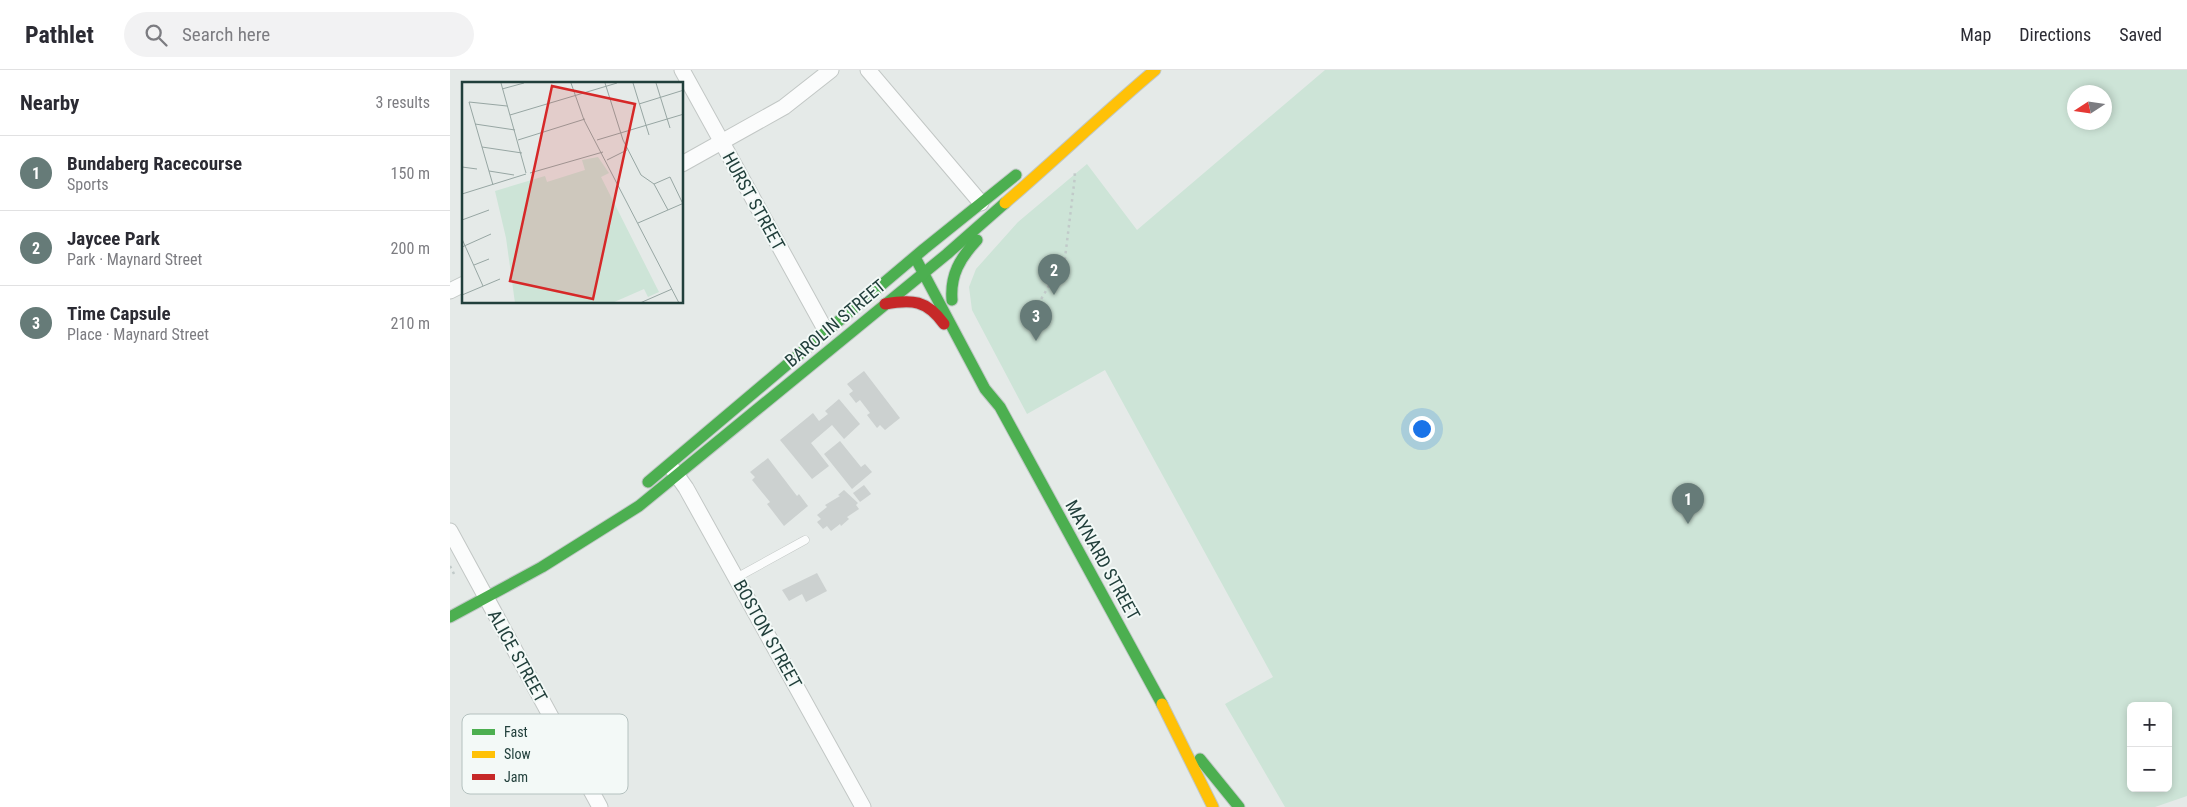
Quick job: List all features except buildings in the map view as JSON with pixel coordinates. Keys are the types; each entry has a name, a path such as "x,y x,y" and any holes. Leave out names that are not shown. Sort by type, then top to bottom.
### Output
{"main road":[{"name":"BAROLIN STREET","path":"640,489 673,470 924,273 938,274 1038,174 1102,114 1155,70"},
{"name":"BAROLIN STREET","path":"1039,157 1102,114"},
{"name":"BAROLIN STREET","path":"450,617 542,567 639,506 673,470 826,331 914,257 1025,169"},
{"path":"924,249 955,304 950,282 952,275 965,254 1010,208 1038,174"},
{"name":"MAYNARD STREET","path":"914,257 984,389 1000,407 1176,730 1213,807"},
{"path":"886,304 906,300 927,306 939,315 968,356"},
{"name":"MAYNARD STREET","path":"973,342 994,384 1000,407"},
{"name":"BAROLIN STREET","path":"578,543 626,501"},
{"name":"MAYNARD STREET","path":"1176,730 1239,807"}],"street":[{"name":"HURST STREET","path":"682,70 826,331"},
{"path":"684,163 784,107 831,70"},
{"path":"868,70 981,203"},
{"path":"450,291 462,285"},
{"name":"BOSTON STREET","path":"673,470 736,578 863,807"},
{"name":"ALICE STREET","path":"450,531 550,714"},
{"name":"ALICE STREET","path":"593,794 600,807"}],"lane":[{"path":"736,578 805,540"}],"path":[{"path":"1026,327 1065,258 1075,176 1074,170"},
{"path":"450,566 454,574"}],"green space":[{"path":"1325,70 2187,70 2187,796 2155,807 1285,807 1225,704 1273,677 1105,370 1027,414 972,310 969,287 976,269 1018,222 1087,164 1137,230"}],"traffic: fast":[{"path":"648,482 924,249 1016,175"},
{"path":"450,617 542,567 639,506 947,254 1005,203"},
{"path":"952,300 953,283 957,267 977,240"},
{"path":"917,261 985,389 1000,407 1162,704"},
{"path":"1200,759 1239,807"}],"traffic: slow":[{"path":"1005,203 1155,70"},
{"path":"1162,704 1213,807"}],"traffic: jam":[{"path":"885,304 918,303 931,310 944,324"}],"place":[{"name":"Jaycee Park","path":"1054,295"},
{"name":"Time Capsule","path":"1036,341"},
{"name":"Bundaberg Racecourse","path":"1688,524"}]}
